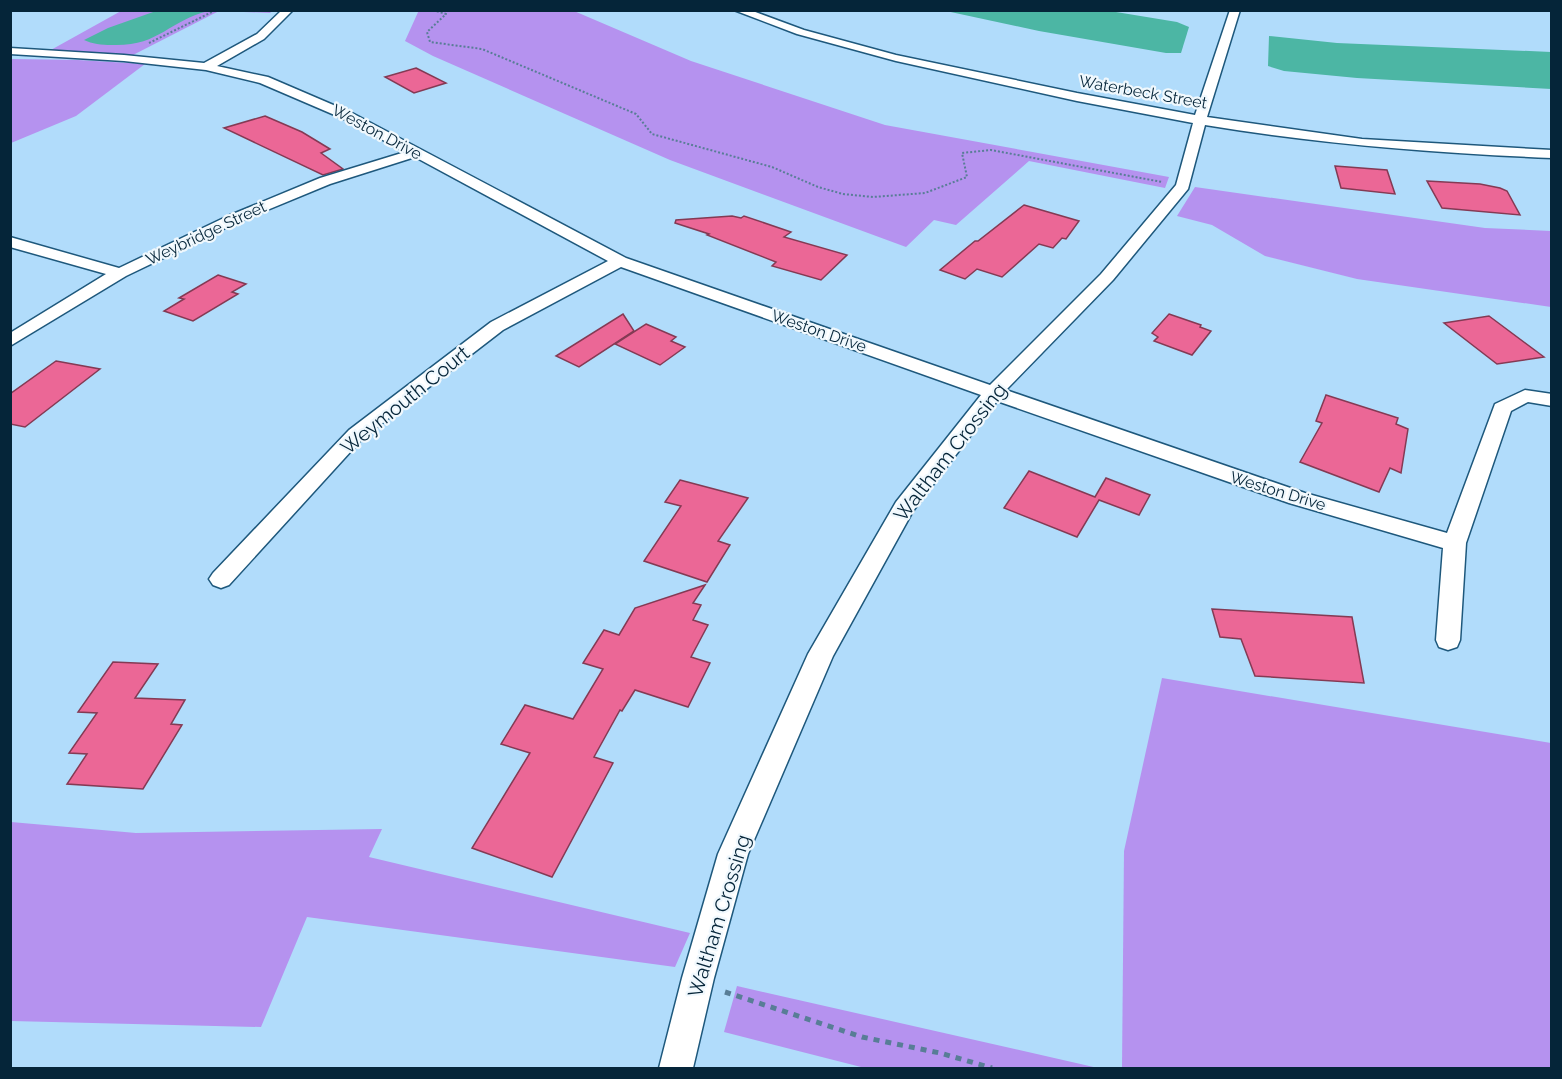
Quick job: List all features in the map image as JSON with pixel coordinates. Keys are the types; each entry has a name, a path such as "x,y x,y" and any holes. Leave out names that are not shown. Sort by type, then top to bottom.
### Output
{"street":[{"path":"206,67 248,46 276,25 288,10"},
{"name":"Waterbeck Street","path":"739,10 880,55 1062,95 1336,140 1551,154"},
{"name":"Waltham Crossing","path":"676,1068 698,978 733,855 821,654 904,507 993,393 1107,277 1183,186 1200,119 1235,10"},
{"name":"Weston Drive","path":"10,51 124,58 206,67 264,80 348,116 620,261 1297,498 1455,543"},
{"name":"Weybridge Street","path":"10,341 120,273 253,210 325,181 415,153"},
{"path":"10,242 53,256 120,273"},
{"name":"Weymouth Court","path":"221,579 356,434 497,326 620,261"},
{"path":"1448,640 1455,543 1502,408 1525,396 1551,400"}],"path":[{"path":"124,58 196,18 216,10"},
{"path":"434,10 446,14 427,32 430,42 482,49 636,114 652,134 772,167 818,188 843,194 873,197 925,193 967,177 962,153 980,149 1002,151 1183,186"},
{"path":"698,978 720,990 862,1037 940,1053 992,1068"}],"shaded area":[{"path":"419,10 574,11 691,61 885,125 1169,177 1165,188 1029,161 956,225 934,220 906,247 670,160 433,56 405,41"},
{"path":"121,11 219,11 133,55 49,51"},
{"path":"156,11 208,11 194,15 141,42 108,45 84,40 108,28"},
{"path":"219,11 272,11 270,13"},
{"path":"946,11 1110,11 1177,22 1189,27 1181,53 1166,53 1039,31"},
{"path":"1269,36 1337,43 1551,52 1551,89 1357,78 1284,71 1268,66"},
{"path":"11,59 145,64 76,116 11,143"},
{"path":"1195,187 1485,228 1551,231 1551,307 1357,279 1265,256 1212,225 1177,216"},
{"path":"1162,678 1551,743 1551,1068 1122,1068 1124,851"},
{"path":"11,822 136,833 382,829 369,857 690,933 675,967 307,917 261,1027 11,1021"},
{"path":"737,986 1098,1068 865,1068 724,1032"}],"building":[{"path":"416,68 446,83 414,93 385,77"},
{"path":"265,116 302,132 330,149 321,153 343,169 323,175 224,128"},
{"path":"1335,166 1387,170 1395,194 1341,188"},
{"path":"1427,181 1480,184 1500,188 1507,191 1520,215 1442,208"},
{"path":"1024,205 1079,221 1066,239 1062,238 1053,248 1039,244 1002,277 977,269 965,279 940,270 975,241"},
{"path":"732,216 741,218 744,216 791,232 784,237 847,255 821,280 772,266 776,262 707,235 709,234 675,223 676,220"},
{"path":"218,275 246,284 232,292 238,294 193,321 164,311 184,299 179,298"},
{"path":"623,314 634,331 579,367 556,356"},
{"path":"1169,314 1201,325 1200,327 1211,331 1192,355 1154,341 1158,337 1152,333"},
{"path":"1489,316 1544,357 1497,364 1444,323"},
{"path":"646,324 676,337 671,341 685,347 660,365 615,344"},
{"path":"56,361 100,369 25,427 10,424 10,394"},
{"path":"1326,395 1398,418 1396,424 1408,429 1401,473 1390,468 1379,492 1300,462 1322,423 1316,421"},
{"path":"1029,471 1095,497 1106,478 1150,495 1139,515 1099,500 1077,537 1004,508"},
{"path":"680,480 748,498 718,541 730,545 707,582 644,561 681,506 665,502"},
{"path":"705,585 693,603 701,605 693,620 708,625 691,657 710,663 688,707 635,690 622,711 620,710 594,757 613,763 552,877 472,848 530,753 501,744 525,705 573,719 603,669 583,663 604,630 619,635 635,608"},
{"path":"1212,609 1352,617 1364,683 1255,676 1241,639 1220,637"},
{"path":"113,662 158,664 135,698 185,700 171,724 182,725 143,789 67,784 87,754 69,753 97,713 78,712"}]}
